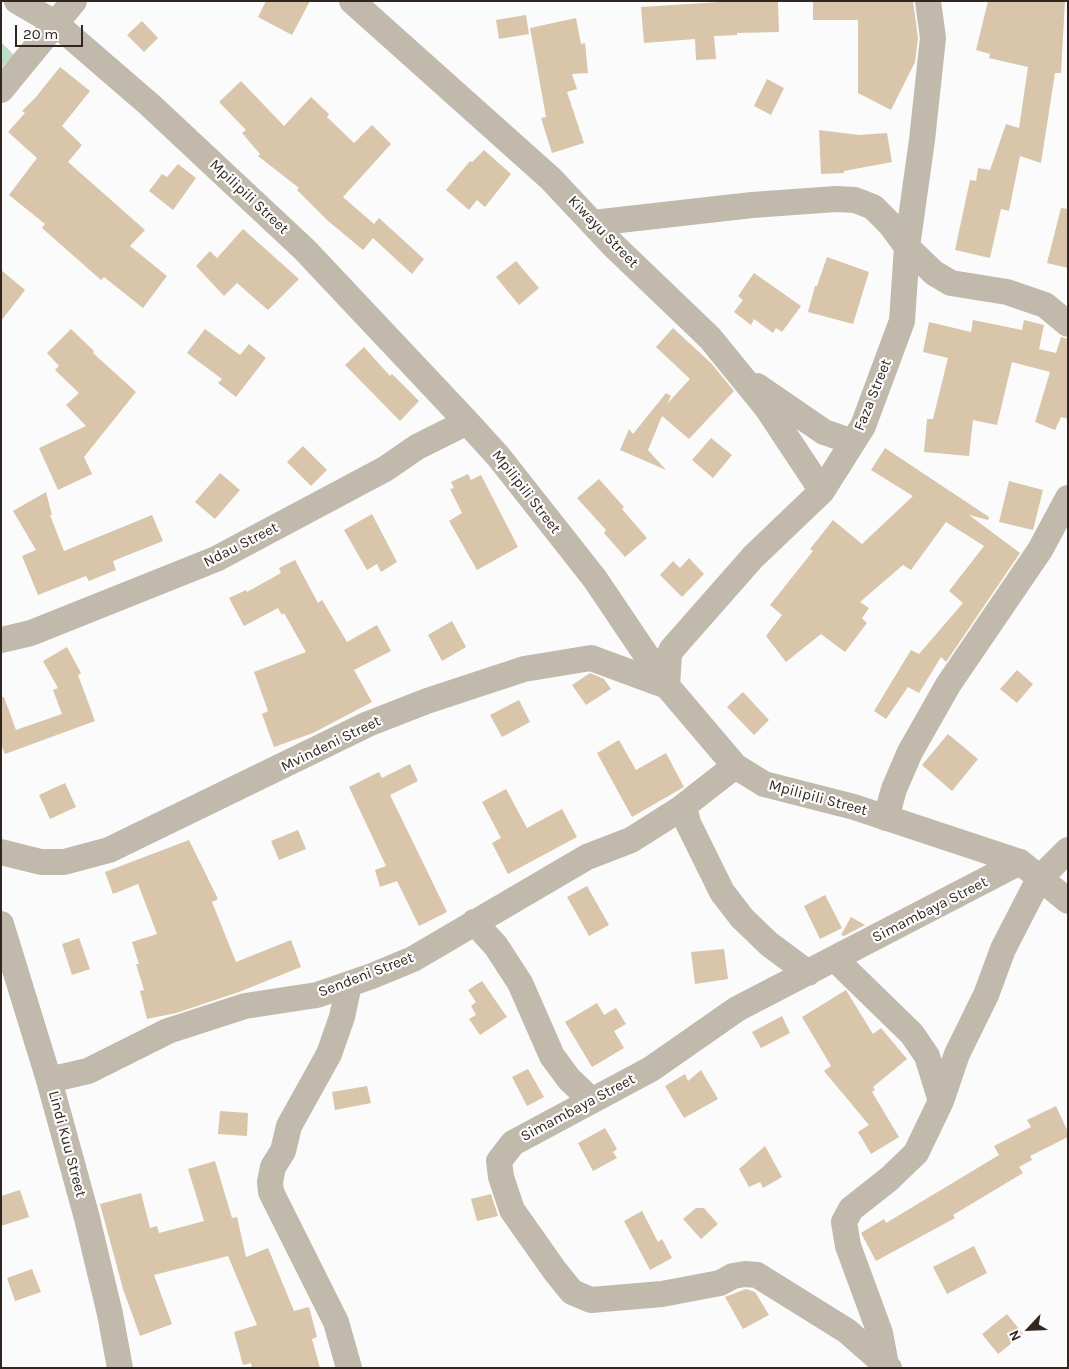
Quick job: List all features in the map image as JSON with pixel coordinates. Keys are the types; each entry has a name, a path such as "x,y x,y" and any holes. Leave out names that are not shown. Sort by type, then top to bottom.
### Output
{"street":[{"name":"Mpilipili Street","path":"17,1 55,22 150,105 305,250 467,422 498,456 595,579 667,686 735,766 764,784 854,807 1020,862 1068,901"},
{"path":"1,90 74,1"},
{"name":"Kiwayu Street","path":"352,1 544,172 710,338 739,377 767,408 822,491"},
{"name":"Faza Street","path":"928,1 933,38"},
{"name":"Faza Street","path":"667,686 669,655 672,649 753,557 822,491 863,426 902,321 907,247 922,140 933,38 940,1"},
{"path":"593,223 742,206 855,200 873,207 891,225 907,247 934,273 951,282 1007,292 1045,305 1068,324"},
{"path":"739,377 776,397 824,432 853,442"},
{"name":"Ndau Street","path":"1,640 31,633 216,559 385,468 417,447 467,422"},
{"path":"886,818 903,766 924,727 948,685 1040,550 1068,498"},
{"name":"Mvindeni Street","path":"1,852 41,862 64,862 109,850 368,724 427,701 524,669 591,658 667,686"},
{"name":"Sendeni Street","path":"50,1080 88,1071 168,1031 237,1009 317,995 413,959 587,857 631,840 684,806 735,766"},
{"path":"684,806 688,824 722,892 742,918 769,944 808,973"},
{"name":"Simambaya Street","path":"888,1367 880,1334 848,1246 844,1222 851,1209 889,1179 916,1153 941,1101 957,1054 986,995 1003,948 1039,879 1068,850"},
{"name":"Simambaya Street","path":"888,1367 842,1327 757,1275 733,1276 720,1283 662,1294 591,1300 572,1292 512,1210 501,1177 499,1161 513,1143 651,1069 737,1010 1020,862"},
{"path":"474,922 496,946 520,983 552,1056 569,1079 591,1100"},
{"name":"Lindi Kuu Street","path":"1,924 50,1080 108,1304 120,1368"},
{"path":"835,959 912,1034 927,1056 941,1101"},
{"path":"349,984 342,1017 329,1054 289,1126 283,1151 273,1168 270,1182 271,1192 336,1322 349,1368"}],"green space":[{"path":"1,42 14,55 1,68"}],"building":[{"path":"266,1 310,1 292,35 258,17"},
{"path":"735,1 778,2 779,32 737,33 737,35 714,36 716,59 696,60 695,39 644,43 641,7"},
{"path":"813,1 913,1 918,38 915,62 891,110 858,93 858,20 813,20"},
{"path":"988,1 1065,1 1061,73 1055,73 1041,163 1020,156 1009,211 1001,209 990,258 955,250 970,180 976,181 978,168 990,170 1006,124 1019,128 1028,67 989,58 990,54 976,50"},
{"path":"526,15 529,34 499,39 496,20"},
{"path":"576,18 581,44 585,43 588,73 572,74 577,89 567,92 584,143 552,153 541,118 546,117 530,28"},
{"path":"142,21 158,38 144,52 127,35"},
{"path":"60,67 90,91 62,126 82,145 68,162 145,230 130,246 167,276 143,308 104,277 101,280 42,228 45,224 9,195 37,158 8,132 25,113 22,111"},
{"path":"767,79 784,88 771,115 754,106"},
{"path":"241,81 284,126 311,97 329,114 327,117 354,143 372,125 391,144 343,197 374,224 379,218 424,259 412,274 373,238 363,250 327,220 297,190 299,188 258,156 260,154 242,133 246,130 219,102"},
{"path":"819,130 859,135 887,133 892,162 844,171 844,173 821,174"},
{"path":"484,150 511,174 485,207 477,200 469,210 446,190 470,161 472,162"},
{"path":"178,164 196,178 173,210 149,191 162,174 167,177"},
{"path":"1061,208 1068,209 1068,268 1047,263"},
{"path":"243,229 299,279 268,310 237,283 224,296 196,266 210,251 217,258"},
{"path":"827,257 869,272 853,324 808,312 815,286 817,286"},
{"path":"516,261 539,288 519,305 496,277"},
{"path":"1,270 25,290 1,321"},
{"path":"754,273 801,306 782,332 776,328 773,333 754,319 751,325 734,312 743,300 738,296"},
{"path":"973,320 1022,330 1024,320 1044,325 1039,349 1056,353 1061,337 1068,339 1068,419 1061,417 1055,430 1035,422 1050,372 1012,362 997,425 973,420 969,456 924,452 927,419 933,419 948,358 923,352 929,322 971,332"},
{"path":"673,328 711,363 734,391 689,439 662,416 648,450 666,470 620,450 629,429 633,434 666,393 671,396 667,404 690,379 656,347"},
{"path":"71,329 94,351 93,353 136,392 84,457 92,474 58,490 39,448 86,426 66,405 79,393 55,370 59,366 47,353"},
{"path":"205,329 240,355 249,344 266,358 236,397 218,383 222,379 187,353"},
{"path":"364,347 390,376 392,374 419,401 400,421 345,365"},
{"path":"711,438 732,455 713,478 692,460"},
{"path":"303,446 327,470 311,486 287,462"},
{"path":"885,448 989,517 988,520 969,515 1020,553 946,662 941,657 919,693 908,687 886,719 874,711 911,650 919,654 963,603 949,591 984,546 946,522 911,570 903,565 860,602 869,608 862,618 867,623 845,652 821,634 786,662 766,636 782,615 770,605 813,551 810,549 833,520 862,544 913,496 871,470"},
{"path":"220,473 240,490 215,519 195,502"},
{"path":"468,474 471,480 481,475 518,547 477,570 449,521 462,513 450,489 454,488 451,482"},
{"path":"599,479 624,507 622,509 647,538 625,557 604,533 606,530 577,498"},
{"path":"1009,481 1043,490 1033,530 999,522"},
{"path":"46,492 52,515 50,515 64,551 152,515 163,541 113,561 116,570 89,581 86,576 38,595 22,556 36,550 13,511"},
{"path":"372,514 397,562 381,572 377,564 367,570 344,530"},
{"path":"689,558 704,574 682,597 660,575 673,561 680,568"},
{"path":"295,560 318,603 322,600 347,642 377,625 391,651 354,670 372,702 313,733 274,747 262,714 268,711 254,672 306,652 284,613 282,615 278,608 244,626 229,598 246,590 247,592 281,573 279,568"},
{"path":"452,621 466,647 442,661 428,635"},
{"path":"67,647 81,673 78,675 95,721 5,754 1,744 1,697 4,697 16,730 62,714 53,690 58,688 43,661"},
{"path":"1017,670 1033,684 1017,703 1000,689"},
{"path":"590,673 604,679 611,689 586,705 572,685"},
{"path":"743,692 769,720 754,735 727,707"},
{"path":"519,700 530,722 502,737 490,715"},
{"path":"948,734 978,759 952,791 922,765"},
{"path":"619,740 636,770 666,753 684,787 632,817 597,753"},
{"path":"410,764 418,781 390,795 447,912 419,926 397,881 380,887 375,870 386,866 349,787 379,772 382,778"},
{"path":"65,783 76,807 50,819 39,795"},
{"path":"506,789 527,828 562,809 577,837 508,874 492,843 501,838 482,802"},
{"path":"298,830 306,849 279,860 271,841"},
{"path":"189,840 218,899 212,902 236,962 291,940 301,967 239,992 176,1013 147,1019 140,991 144,990 136,964 139,964 132,942 157,934 138,884 113,894 105,872"},
{"path":"587,886 609,925 589,936 567,897"},
{"path":"825,895 842,928 820,939 804,906"},
{"path":"851,917 865,925 844,936 841,935"},
{"path":"79,938 90,969 72,975 62,944"},
{"path":"724,949 728,979 695,984 691,952"},
{"path":"482,981 507,1017 480,1035 469,1019 476,1015 471,1006 476,1002 468,990"},
{"path":"846,990 873,1034 881,1028 907,1059 873,1087 875,1090 872,1092 899,1137 871,1154 858,1132 869,1125 824,1071 831,1066 802,1017"},
{"path":"597,1003 604,1015 616,1008 626,1024 614,1031 624,1048 592,1067 565,1022"},
{"path":"782,1016 790,1033 761,1048 752,1032"},
{"path":"528,1069 544,1097 527,1106 512,1077"},
{"path":"701,1070 718,1099 684,1118 665,1086 685,1074 688,1081"},
{"path":"367,1086 371,1103 335,1110 332,1092"},
{"path":"1056,1106 1068,1132 1068,1137 1030,1156 1032,1160 1019,1167 1023,1173 953,1215 955,1218 876,1261 861,1233 884,1219 886,1223 999,1155 994,1146 1031,1127 1027,1120"},
{"path":"220,1111 248,1113 247,1136 218,1134"},
{"path":"605,1128 617,1149 613,1152 617,1158 593,1171 578,1143"},
{"path":"765,1146 782,1177 763,1188 760,1182 749,1187 739,1169"},
{"path":"215,1161 232,1218 237,1217 246,1257 268,1248 294,1311 309,1307 317,1337 312,1339 320,1368 252,1368 251,1363 243,1365 234,1332 257,1325 228,1256 154,1275 172,1324 140,1336 123,1289 100,1204 141,1193 150,1228 157,1226 159,1233 204,1221 188,1169"},
{"path":"20,1190 29,1217 1,1226 1,1196"},
{"path":"491,1194 498,1216 477,1221 471,1199"},
{"path":"696,1208 704,1208 718,1224 701,1239 683,1219"},
{"path":"642,1211 658,1242 662,1239 672,1258 650,1270 624,1221"},
{"path":"974,1246 987,1273 947,1294 933,1267"},
{"path":"32,1269 41,1292 15,1301 7,1278"},
{"path":"746,1289 755,1292 769,1315 743,1329 725,1297"},
{"path":"1007,1314 1023,1334 998,1354 982,1334"}]}
